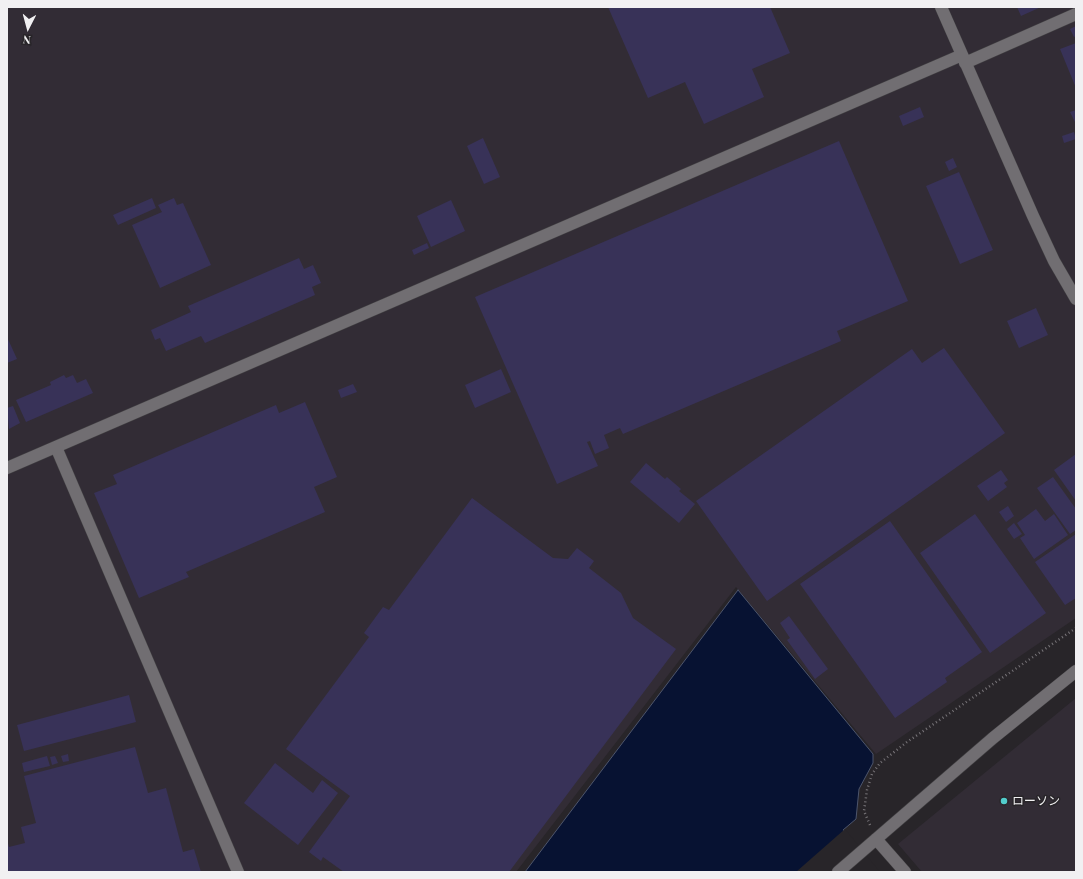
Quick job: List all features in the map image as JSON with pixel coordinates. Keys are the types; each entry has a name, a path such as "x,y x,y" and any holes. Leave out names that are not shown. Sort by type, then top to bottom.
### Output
{"street":[{"path":"941,7 1033,216 1054,261 1076,299"},
{"path":"7,468 964,59 1076,14"},
{"path":"56,447 238,872"},
{"path":"838,872 993,738 1076,671"},
{"path":"876,839 905,872"}],"path":[{"path":"876,839 864,811 866,790 872,774 880,762 907,742 1076,628"}],"shaded area":[{"path":"7,7 1076,7 1076,618 876,754 736,587 516,872 7,872"},
{"path":"1076,698 1076,872 922,872 898,844"}],"water":[{"path":"738,590 873,754 873,763 859,789 856,819 843,830 878,872 525,872"}],"pier":[{"path":"845,829 880,872 796,872"}],"building":[{"path":"608,7 770,7 790,53 752,69 764,97 704,124 685,82 648,98"},
{"path":"1017,7 1041,7 1021,16"},
{"path":"1076,26 1076,36 1074,37 1070,29"},
{"path":"1076,43 1076,88 1060,49"},
{"path":"920,107 924,117 903,126 899,116"},
{"path":"1076,110 1076,124 1070,112"},
{"path":"1074,132 1076,139 1064,143 1062,136"},
{"path":"483,138 500,177 484,184 467,146"},
{"path":"839,141 908,301 837,331 841,341 623,434 620,428 604,435 609,448 595,454 590,441 587,442 598,466 557,484 475,297"},
{"path":"953,158 957,167 949,171 945,162"},
{"path":"959,172 993,250 960,264 926,186"},
{"path":"152,198 156,208 118,225 113,215"},
{"path":"174,198 177,205 183,203 211,265 160,288 132,225 162,212 158,205"},
{"path":"451,200 465,231 431,247 417,216"},
{"path":"427,243 429,248 414,255 412,250"},
{"path":"299,258 304,269 313,265 321,283 312,287 315,295 205,343 201,336 166,351 160,338 155,340 151,330 191,312 188,306"},
{"path":"1036,308 1048,335 1019,348 1007,321"},
{"path":"7,337 17,359 7,363"},
{"path":"944,348 1005,433 767,601 696,501 912,349 922,363"},
{"path":"501,369 511,392 475,408 465,385"},
{"path":"64,375 66,378 73,375 77,383 86,379 93,393 26,422 16,400 51,385 50,382"},
{"path":"353,384 357,392 341,398 338,390"},
{"path":"305,402 337,477 314,487 325,512 186,572 189,577 139,598 94,493 117,484 113,475 276,405 279,413"},
{"path":"13,406 20,423 9,429 7,408"},
{"path":"1076,454 1076,501 1054,470"},
{"path":"646,463 665,479 667,477 681,489 679,491 695,504 679,523 630,482"},
{"path":"1001,470 1008,480 1004,483 1007,487 988,501 977,486"},
{"path":"1053,477 1076,509 1076,530 1070,534 1037,488"},
{"path":"472,498 553,558 568,559 577,548 594,561 589,568 621,593 633,618 676,649 509,872 344,872 323,857 321,861 309,852 350,796 286,749 369,637 364,633 383,607 389,610"},
{"path":"1008,506 1014,516 1006,522 999,512"},
{"path":"1036,509 1045,521 1054,514 1068,535 1034,559 1020,538 1025,535 1017,523"},
{"path":"975,514 1046,613 990,653 920,553"},
{"path":"890,521 982,652 945,678 947,682 895,718 800,584"},
{"path":"1014,523 1022,534 1014,539 1007,529"},
{"path":"1076,534 1076,598 1065,605 1035,562"},
{"path":"789,616 828,669 815,679 787,640 790,638 780,623"},
{"path":"129,695 136,722 24,751 17,725"},
{"path":"135,747 148,793 166,788 183,852 194,849 201,872 7,872 7,840 9,847 25,843 21,827 36,823 24,776"},
{"path":"68,754 69,761 63,762 61,756"},
{"path":"47,756 50,766 24,772 22,763"},
{"path":"55,756 58,763 52,765 50,757"},
{"path":"275,763 313,793 322,780 338,793 298,845 244,803"}],"place":[{"name":"ローソン","path":"1004,801"}]}
